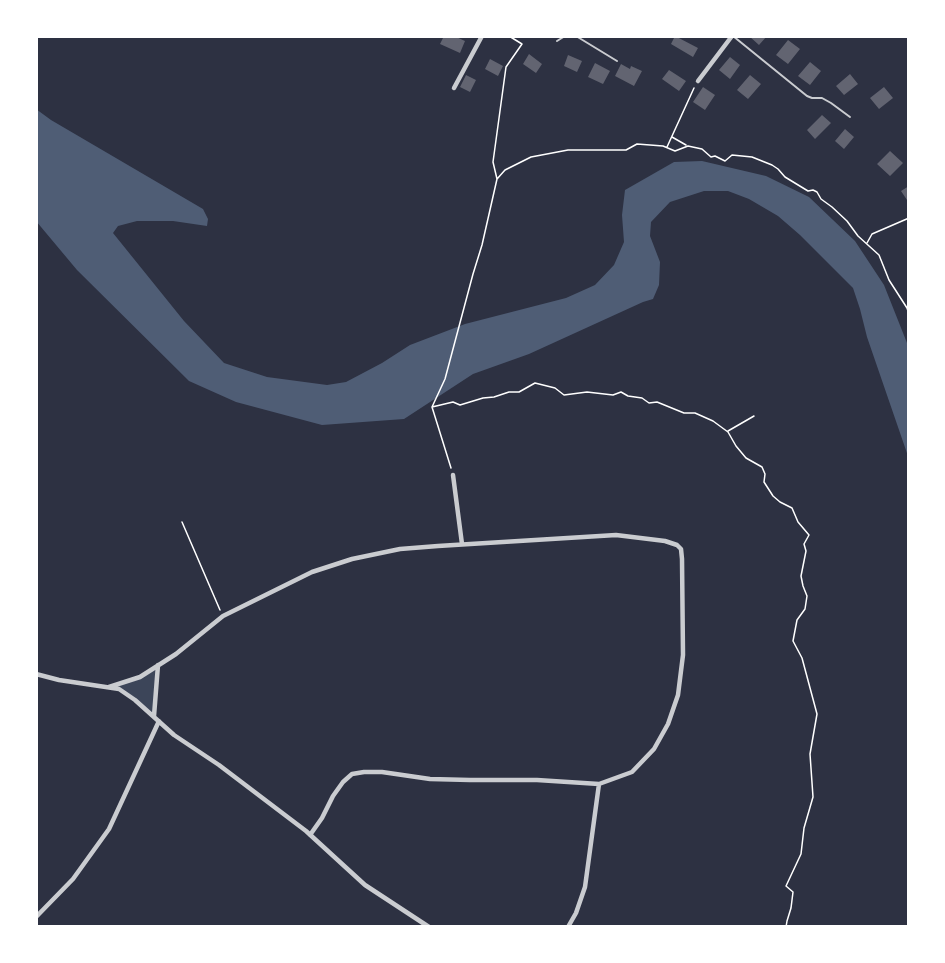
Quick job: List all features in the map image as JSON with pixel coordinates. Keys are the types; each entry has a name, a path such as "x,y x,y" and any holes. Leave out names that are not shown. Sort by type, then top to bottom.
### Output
{"street":[{"path":"454,88 482,36"},
{"path":"698,81 732,36"},
{"path":"453,475 462,544"},
{"path":"110,687 140,677 176,654 223,616 312,572 352,559 400,549 616,535 665,541 681,549 683,655 678,695 668,724 654,749 632,772 599,784 537,780 430,779 382,772 352,774 333,796 310,835"},
{"path":"153,716 158,665"},
{"path":"36,674 59,680 119,689 135,700 174,735 219,765 310,835 364,885 429,927"},
{"path":"36,917 74,879 109,829 159,721"},
{"path":"568,927 576,913 585,887 599,784"}],"lane":[{"path":"557,41 565,36"},
{"path":"576,36 617,61"},
{"path":"732,36 807,96 831,103 850,117"}],"path":[{"path":"453,475 432,407 445,379 482,245 497,179 493,162 506,67 522,44 510,36"},
{"path":"667,147 698,81"},
{"path":"671,137 688,146 702,149 711,158 715,156 725,161 732,155 752,157 772,165 785,177 808,191 817,192 879,255 889,280 909,314"},
{"path":"497,179 516,163 531,157 568,150 626,150 637,144 663,146 675,151 688,146"},
{"path":"867,244 872,234 909,218"},
{"path":"432,407 453,402 460,405 509,392 519,392 535,383 555,388 564,395 587,392 613,395 621,392 628,396 642,398 650,403 657,402 684,413 695,413 728,432 735,446 746,458 762,467 765,474 764,482 773,496 792,508 798,522 809,535 804,543 806,550 801,576 807,596 805,609 797,620 793,641 802,658 817,714 810,754 813,797 804,828 801,854 786,886 793,892 786,927"},
{"path":"728,432 754,416"},
{"path":"182,522 223,616"}],"shaded area":[{"path":"36,109 203,209 208,219 207,226 173,221 137,221 118,226 113,233 184,321 224,363 267,377 327,385 346,382 410,345 465,324 566,298 595,285 614,265 624,242 622,215 625,190 674,162 702,161 766,176 809,197 855,241 884,285 909,348 909,459 867,337 853,288 778,216 749,199 728,191 704,191 670,202 651,222 650,236 660,262 659,285 653,299 529,354 473,374 404,419 322,425 236,402 189,381 77,270 36,221"},
{"path":"158,665 154,716 119,689 110,687 140,677"}],"building":[{"path":"444,36 454,36 465,41 460,53 440,44"},
{"path":"675,36 698,48 693,57 671,44"},
{"path":"749,36 767,36 759,45"},
{"path":"788,40 800,49 788,64 776,55"},
{"path":"529,54 542,64 536,73 523,64"},
{"path":"568,55 582,61 577,72 564,66"},
{"path":"730,57 740,65 730,79 719,70"},
{"path":"490,59 503,66 498,76 485,69"},
{"path":"810,62 821,71 810,85 798,76"},
{"path":"595,63 610,71 603,84 588,77"},
{"path":"621,64 630,69 631,66 642,71 634,86 615,76"},
{"path":"669,70 686,81 679,91 662,79"},
{"path":"850,74 858,84 844,95 836,86"},
{"path":"466,75 476,80 470,92 460,87"},
{"path":"750,75 761,84 748,99 737,90"},
{"path":"703,87 715,95 705,110 693,102"},
{"path":"884,87 893,98 879,109 870,98"},
{"path":"822,115 831,123 815,139 807,130"},
{"path":"845,129 854,137 844,149 835,141"},
{"path":"890,151 903,163 890,176 877,164"},
{"path":"909,186 909,203 901,191"}]}
